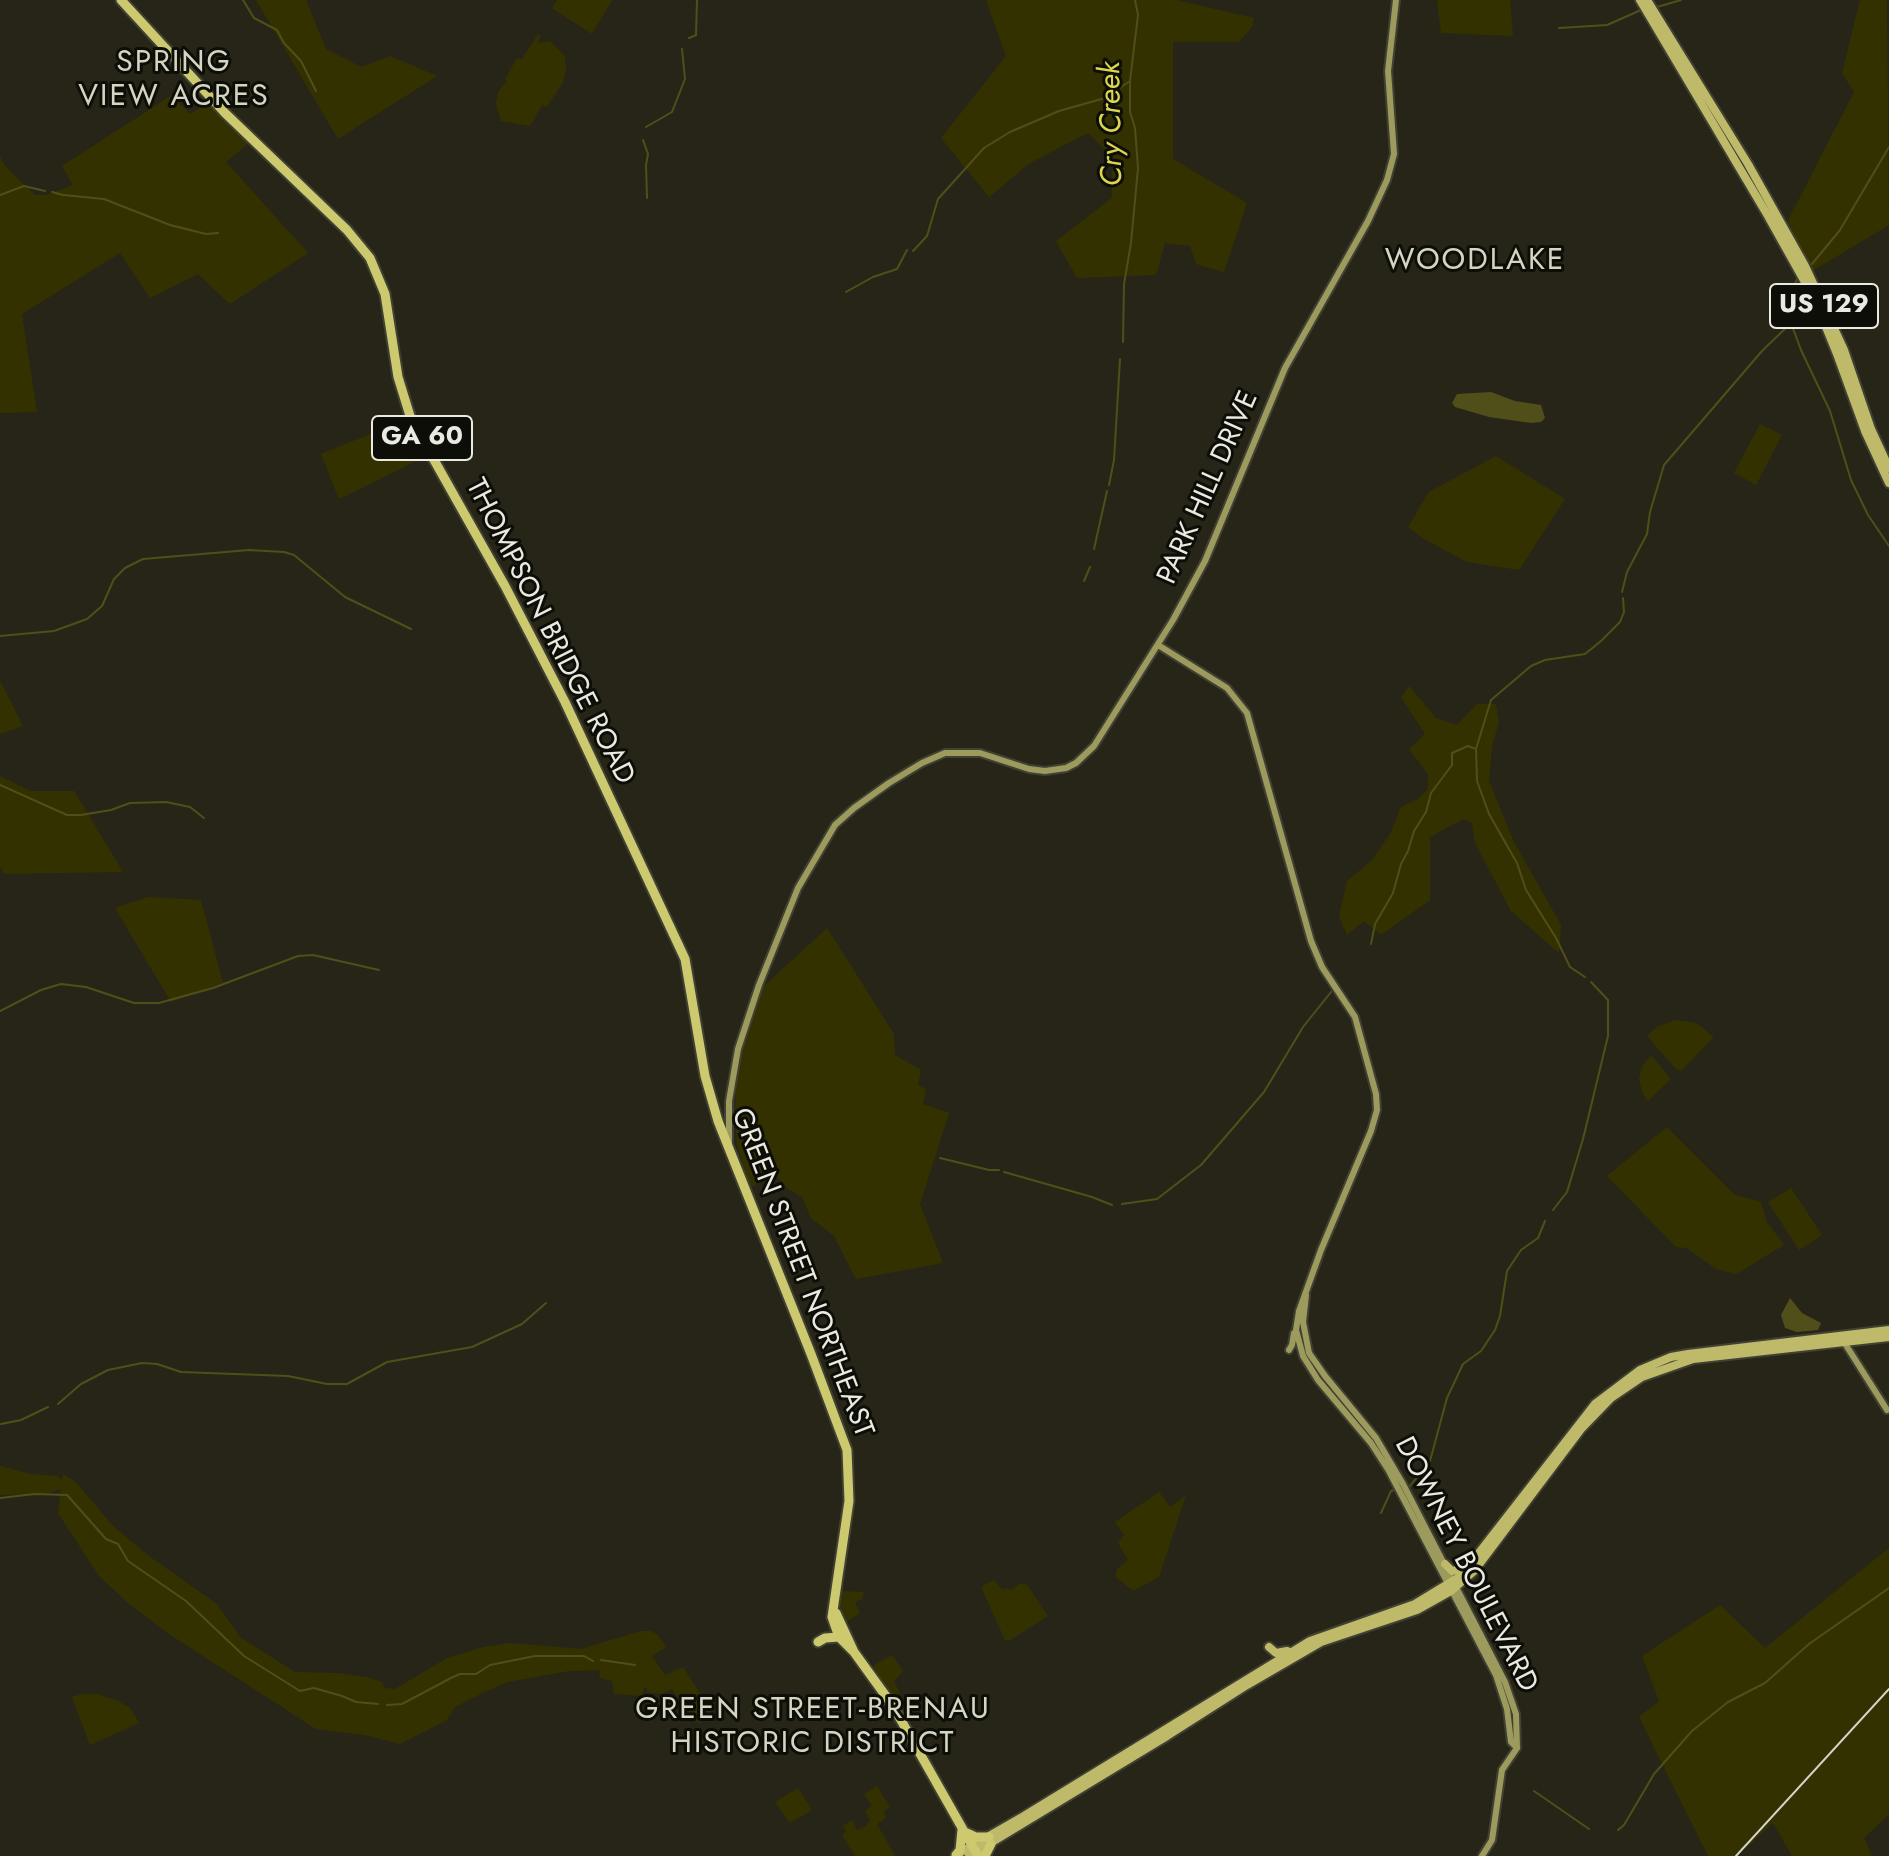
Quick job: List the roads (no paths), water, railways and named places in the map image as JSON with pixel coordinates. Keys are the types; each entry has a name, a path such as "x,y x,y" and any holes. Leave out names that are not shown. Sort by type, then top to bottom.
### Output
{"highway":[{"name":"THOMPSON BRIDGE ROAD","path":"121,0 245,134 361,244 374,265 385,294 398,377 411,419 505,586 565,702 684,957 709,1095"},
{"name":"GREEN STREET NORTHEAST","path":"709,1095 847,1452 849,1501 835,1611 841,1633"},
{"path":"818,1642 841,1633 893,1706 976,1853 990,1840"},
{"path":"962,1830 990,1840"},
{"path":"955,1856 960,1850 962,1830"}],"main road":[{"name":"PARK HILL DRIVE","path":"729,1148 729,1101 736,1060 759,985 798,888 844,815 889,783 945,753 980,753 1045,771 1076,763 1094,746 1169,628 1205,561 1285,368 1368,221 1387,180 1394,154 1388,71 1396,0"},
{"name":"US 129","path":"1640,0 1689,74"},
{"name":"US 129","path":"1647,0 1805,266 1838,337 1871,429 1889,468"},
{"name":"US 129","path":"1772,214 1815,300 1865,431 1889,483"},
{"path":"1169,628 1166,642 1176,655"},
{"path":"1158,645 1227,688 1247,713 1311,941 1322,967 1355,1017 1375,1090 1377,1110 1371,1131 1329,1229 1293,1329 1290,1352 1303,1356"},
{"name":"DOWNEY BOULEVARD","path":"1306,1294 1303,1322 1306,1347 1332,1391 1382,1459 1452,1586 1500,1684 1511,1742 1517,1748 1502,1770 1492,1840 1482,1856"},
{"path":"1298,1318 1297,1336 1303,1356 1323,1386 1332,1391"},
{"path":"990,1840 1321,1642 1417,1610 1474,1571 1581,1429 1611,1398 1628,1386 1659,1369 1693,1359 1889,1330"},
{"path":"1269,1647 1279,1654 1415,1604 1452,1586 1595,1404 1640,1370 1671,1357 1889,1337"},
{"path":"1843,1342 1887,1410"},
{"name":"DOWNEY BOULEVARD","path":"1332,1391 1341,1397 1376,1438 1389,1458 1445,1564 1452,1586"},
{"path":"1445,1564 1452,1571 1469,1568"},
{"path":"990,1840 1310,1641"},
{"path":"955,1856 976,1853"}],"waterway":[{"path":"243,0 254,18 277,30 284,43 301,61 316,91"},
{"path":"689,38 696,35 697,0"},
{"name":"Cry Creek","path":"1123,342 1124,284 1138,168 1135,128 1130,112 1130,81 1138,15 1135,0"},
{"path":"1657,7 1681,0"},
{"path":"1559,28 1607,25 1641,10"},
{"path":"646,127 672,112 685,79 682,49"},
{"path":"913,251 927,236 938,199 984,148 1010,132 1059,111 1105,98 1130,81"},
{"path":"643,140 648,154 647,198"},
{"path":"1812,264 1840,230 1889,147"},
{"path":"0,195 24,186 45,191"},
{"path":"52,192 104,199 170,225 206,234 218,233"},
{"path":"846,292 873,277 897,269 907,250"},
{"path":"1797,279 1789,301 1791,323 1830,411 1851,480 1868,515 1889,546"},
{"path":"1622,592 1627,572 1647,534 1664,465 1762,351 1791,323"},
{"name":"Cry Creek","path":"1109,485 1114,460 1120,359"},
{"name":"Cry Creek","path":"1094,549 1107,491"},
{"path":"0,636 54,631 87,619 102,606 114,579 125,568 143,559 249,550 294,555 345,597 411,629"},
{"name":"Cry Creek","path":"1084,581 1090,567"},
{"path":"1371,944 1375,924 1393,893 1401,864 1414,831 1426,812 1431,793 1452,765 1452,753 1468,746 1476,749 1491,700 1531,666 1545,660 1585,654 1601,641 1620,622 1624,612 1623,598"},
{"path":"1476,749 1477,781 1489,814 1517,863 1526,890 1570,967 1585,977"},
{"path":"0,785 67,815 111,810 130,803 166,802 190,807 204,818"},
{"path":"0,1011 41,990 61,984 86,987 134,1003 159,1003 213,988 298,956 313,955 379,970"},
{"path":"1553,1210 1567,1192 1608,1036 1608,1000 1591,982"},
{"path":"1122,1204 1157,1199 1201,1165 1264,1092 1303,1027 1331,992"},
{"path":"940,1158 999,1170"},
{"path":"1004,1172 1112,1205"},
{"path":"1410,1486 1430,1461 1447,1398 1463,1364 1481,1351 1495,1330 1507,1271 1521,1250 1538,1238 1545,1221"},
{"path":"58,1404 81,1384 108,1370 142,1363 181,1372 288,1376 327,1384 347,1384 387,1362 472,1347 522,1324 546,1303"},
{"path":"1,1424 21,1420 48,1407"},
{"path":"1381,1513 1394,1490"},
{"path":"0,1498 35,1494 67,1495 106,1539 118,1544 128,1561 186,1601 244,1656 300,1691 314,1688 356,1702 378,1704"},
{"path":"1618,1830 1654,1774 1692,1731 1728,1702 1765,1683 1809,1644 1889,1588"},
{"path":"387,1705 402,1704 460,1674 476,1674 490,1665 535,1656 584,1656 593,1661"},
{"path":"601,1660 635,1665"},
{"path":"1534,1791 1589,1829"}],"railway":[{"path":"1736,1856 1889,1689"}],"district":[{"name":"SPRING VIEW ACRES","path":"174,81"},
{"name":"WOODLAKE","path":"1475,262"},
{"name":"GREEN STREET-BRENAU HISTORIC DISTRICT","path":"813,1728"}]}
